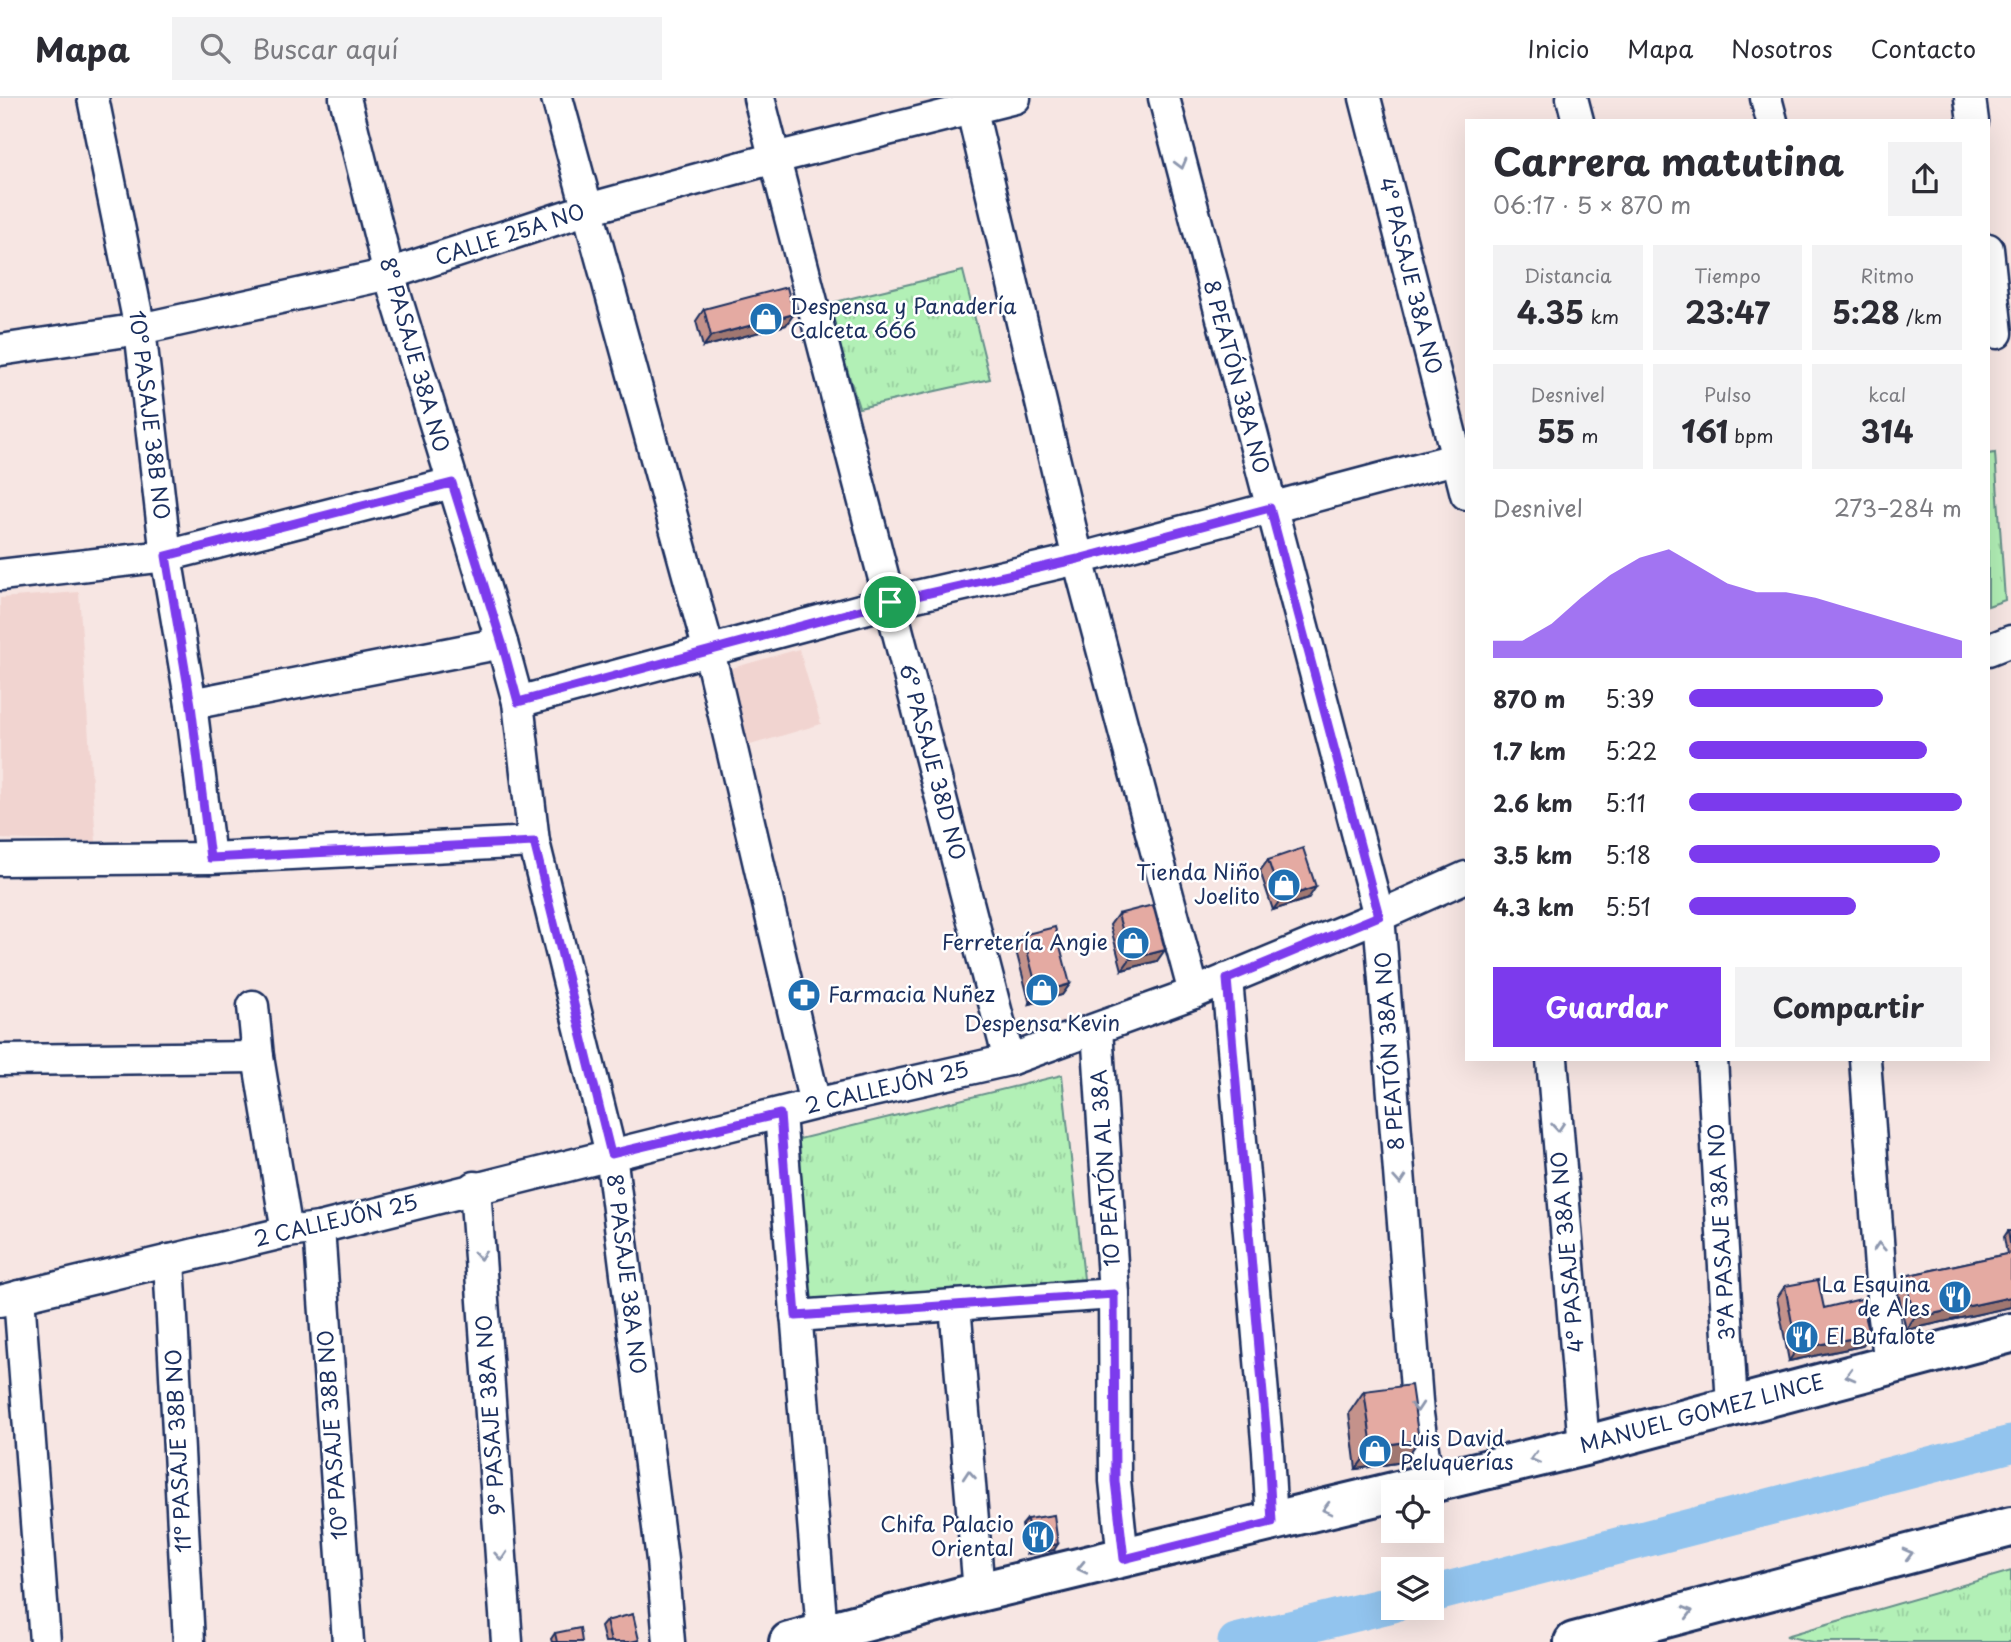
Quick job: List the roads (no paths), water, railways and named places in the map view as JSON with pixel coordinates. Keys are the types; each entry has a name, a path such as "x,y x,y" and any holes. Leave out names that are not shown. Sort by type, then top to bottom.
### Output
{"main road":[{"name":"MANUEL GOMEZ LINCE","path":"1444,1480 1584,1446 2011,1333"},
{"name":"MANUEL GOMEZ LINCE","path":"805,1637 979,1592 1381,1495"},
{"path":"1574,1642 2011,1527"}],"street":[{"name":"10° PASAJE 38B NO","path":"93,98 140,329 166,556 191,705 210,858"},
{"name":"8° PASAJE 38A NO","path":"345,98 389,274 518,702 534,842 611,1154 663,1560 669,1642"},
{"path":"557,98 709,651 814,1104"},
{"name":"6° PASAJE 38D NO","path":"760,98 1009,1059"},
{"name":"CALLE 25A NO","path":"0,350 140,329 389,274 588,209 971,104 1015,98"},
{"name":"8 PEATÓN 38A NO","path":"1164,98 1379,916 1418,1414 1427,1480"},
{"name":"4° PASAJE 38A NO","path":"1365,98 1462,458 1465,485"},
{"path":"1572,98 1577,119"},
{"path":"1766,98 1771,119"},
{"path":"1970,98 1972,119"},
{"path":"971,104 1078,559 1194,993"},
{"path":"1990,264 1999,334"},
{"path":"518,702 890,602 1078,559 1462,458"},
{"path":"0,575 166,556 452,483"},
{"path":"1990,649 2011,641"},
{"path":"191,705 502,643"},
{"path":"0,860 210,858 534,842"},
{"name":"2 CALLEJÓN 25","path":"9,1299 287,1232 319,1228 475,1187 1009,1059 1194,993 1465,877"},
{"path":"1227,979 1264,1396 1272,1522"},
{"path":"253,1006 258,1057 287,1232"},
{"name":"10 PEATÓN AL 38A","path":"1097,1029 1114,1294 1115,1481 1124,1559"},
{"path":"0,1060 258,1057"},
{"name":"4° PASAJE 38A NO","path":"1552,1061 1584,1446"},
{"name":"3°A PASAJE 38A NO","path":"1712,1061 1731,1406"},
{"path":"1865,1061 1883,1310 1890,1364"},
{"path":"780,1114 796,1316 805,1637"},
{"name":"9° PASAJE 38A NO","path":"475,1187 507,1642"},
{"name":"10° PASAJE 38B NO","path":"319,1228 348,1642"},
{"name":"11° PASAJE 38B NO","path":"169,1260 189,1642"},
{"path":"796,1316 1114,1294"},
{"path":"9,1299 45,1642"},
{"path":"955,1304 979,1592"}],"waterway":[{"path":"1444,1591 2011,1444"},
{"path":"1236,1642 1381,1607"}],"place":[{"name":"Despensa y Panadería Calceta 666","path":"766,319"},
{"name":"Tienda Niño Joelito","path":"1284,885"},
{"name":"Ferretería Angie","path":"1133,943"},
{"name":"Despensa Kevin","path":"1042,990"},
{"name":"Farmacia Nuñez","path":"804,995"},
{"name":"La Esquina de Ales","path":"1955,1297"},
{"name":"El Bufalote","path":"1802,1337"},
{"name":"Luis David Peluquerías","path":"1375,1451"},
{"name":"Chifa Palacio Oriental","path":"1038,1537"}]}
